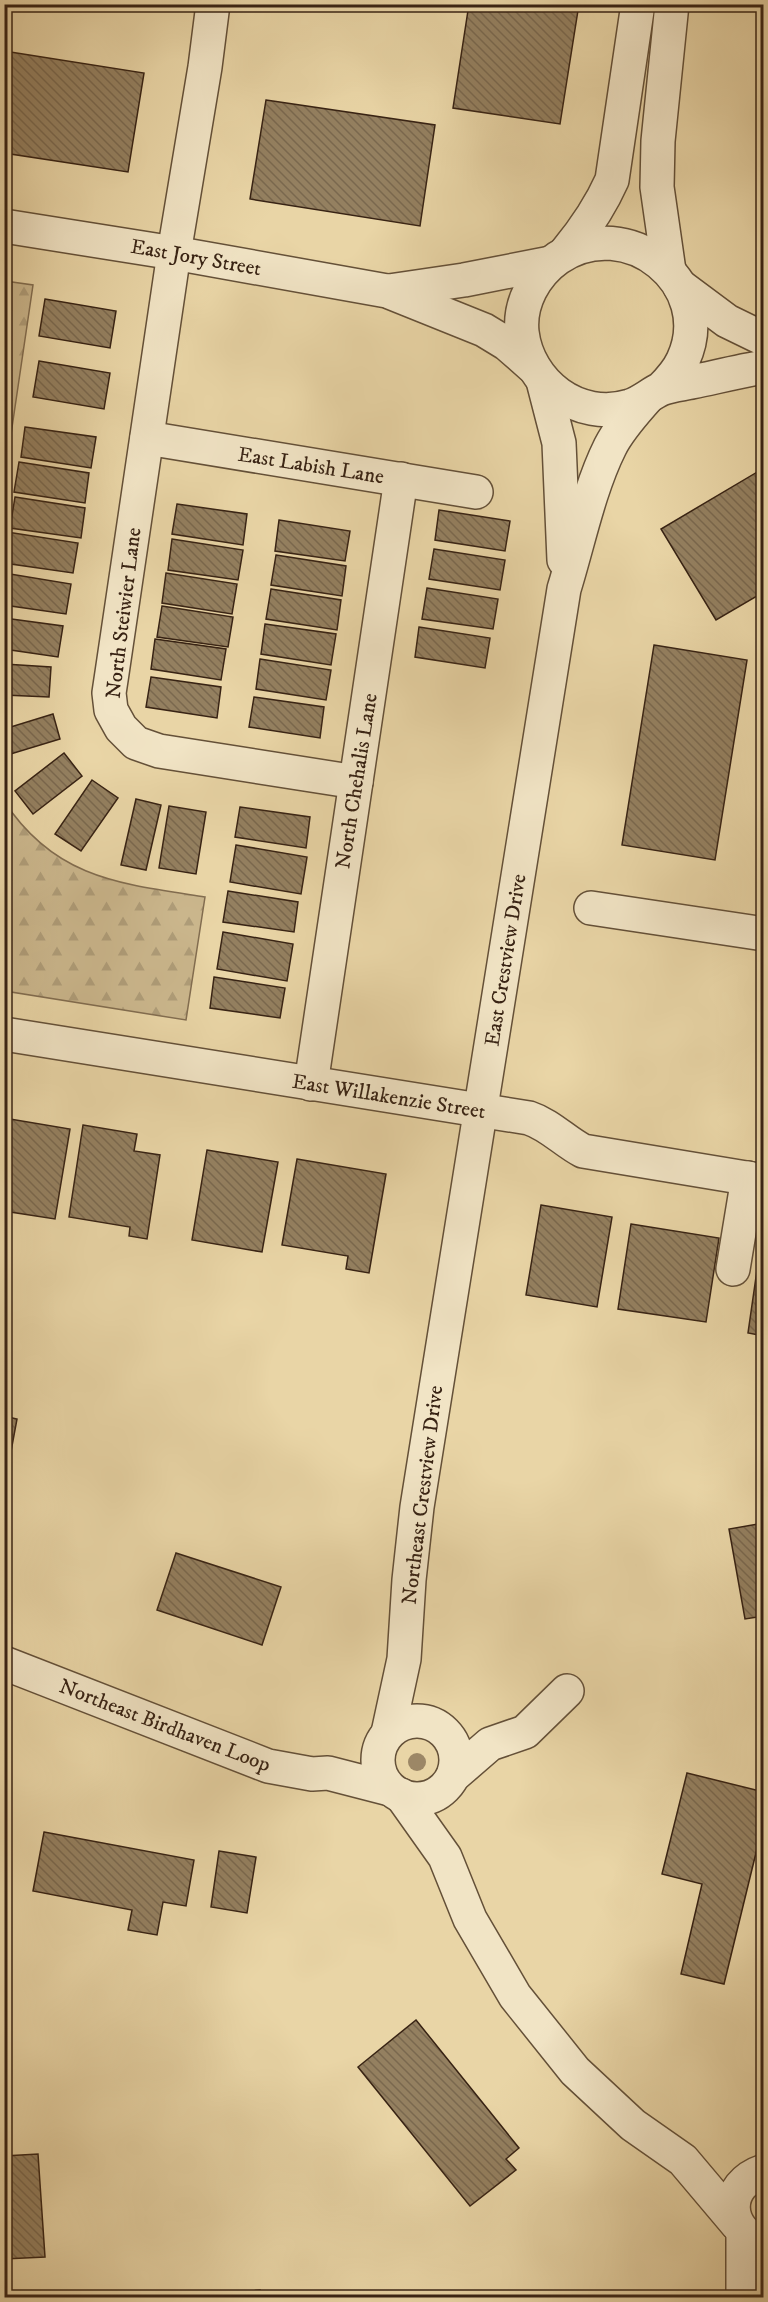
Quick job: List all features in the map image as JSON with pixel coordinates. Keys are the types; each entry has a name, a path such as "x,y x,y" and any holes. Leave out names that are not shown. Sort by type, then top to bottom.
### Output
{"street":[{"name":"North Steiwier Lane","path":"213,4 109,693 111,710 121,728 136,743 159,751 356,782"},
{"path":"638,4 612,180 602,203 587,227 538,277 529,293 523,311 522,330 525,348 538,373 557,393 573,403 610,410 629,407 654,394 764,368"},
{"path":"654,394 679,367 689,341 690,322 687,304 675,279 657,187 659,131 672,4"},
{"name":"East Jory Street","path":"4,226 174,253 387,291 484,330 507,344 538,373"},
{"path":"559,258 584,245 602,242 621,243 639,249 655,258 675,279 727,321 764,339"},
{"name":"East Jory Street","path":"387,291 464,280 559,258"},
{"name":"East Crestview Drive","path":"538,373 560,453 564,589"},
{"name":"East Crestview Drive","path":"445,1330 564,589 604,461 624,424 654,394"},
{"name":"East Labish Lane","path":"147,438 476,492"},
{"name":"North Chehalis Lane","path":"311,1084 401,479"},
{"path":"591,908 764,934"},
{"name":"East Willakenzie Street","path":"4,1034 540,1122 583,1152 756,1179"},
{"path":"733,1269 756,1179"},
{"name":"Northeast Crestview Drive","path":"385,1738 404,1659 417,1507 445,1330"},
{"name":"Northeast Crestview Drive","path":"404,1659 439,1728"},
{"name":"Northeast Birdhaven Loop","path":"4,1663 268,1766 312,1774 327,1773 395,1792"},
{"path":"395,1792 412,1798 425,1798 436,1794 490,1744 525,1732 567,1691"},
{"path":"327,1773 385,1738 398,1725 410,1721 422,1721 490,1744"},
{"path":"439,1728 452,1741 456,1753 456,1764 450,1781 445,1857"},
{"path":"385,1738 378,1755 378,1767 445,1857 470,1918 515,1996 575,2072 633,2125 683,2160 748,2234"},
{"path":"683,2160 759,2173"},
{"path":"759,2173 744,2181 737,2190 733,2202 733,2213 748,2234 743,2298 764,2263"}],"green space":[{"path":"4,281 33,285 5,475"},
{"path":"4,801 24,827 45,847 68,862 118,881 205,897 186,1020 5,991"}],"building":[{"path":"469,4 579,4 560,124 453,108"},
{"path":"4,51 144,73 128,172 4,153"},
{"path":"266,100 435,125 420,226 250,199"},
{"path":"45,299 116,311 110,348 39,336"},
{"path":"39,361 110,373 104,409 33,397"},
{"path":"25,427 96,437 91,468 21,457"},
{"path":"19,462 89,473 85,503 14,492"},
{"path":"764,468 764,592 716,620 661,529"},
{"path":"15,497 85,508 81,538 10,528"},
{"path":"177,504 247,514 243,545 172,534"},
{"path":"439,510 510,521 505,551 435,540"},
{"path":"279,520 350,531 345,561 275,551"},
{"path":"7,532 78,543 73,573 4,563"},
{"path":"172,539 243,550 238,580 168,570"},
{"path":"434,549 505,560 500,590 429,579"},
{"path":"276,555 346,566 342,596 271,585"},
{"path":"4,573 71,584 66,614 4,605"},
{"path":"166,573 237,584 232,614 162,603"},
{"path":"427,588 498,599 493,629 422,619"},
{"path":"271,589 341,600 337,630 266,619"},
{"path":"162,606 233,617 228,647 157,637"},
{"path":"4,618 63,626 58,657 4,649"},
{"path":"265,624 336,634 331,665 261,654"},
{"path":"419,627 490,638 485,668 415,657"},
{"path":"155,639 226,649 221,680 151,669"},
{"path":"654,645 747,660 715,860 622,845"},
{"path":"260,659 331,670 326,700 256,689"},
{"path":"4,664 51,667 49,697 4,695"},
{"path":"151,677 221,687 217,718 146,707"},
{"path":"254,697 324,707 320,738 249,727"},
{"path":"53,714 60,739 4,756 4,729"},
{"path":"64,753 82,776 33,814 15,791"},
{"path":"92,780 118,798 81,851 55,834"},
{"path":"136,799 161,805 146,870 121,865"},
{"path":"169,806 206,812 196,874 159,868"},
{"path":"240,807 310,817 306,848 235,837"},
{"path":"236,845 307,857 301,894 230,882"},
{"path":"228,891 298,902 294,932 223,922"},
{"path":"223,932 293,944 287,981 217,969"},
{"path":"214,977 285,988 280,1018 210,1008"},
{"path":"4,1118 70,1129 55,1219 4,1211"},
{"path":"83,1125 137,1134 134,1151 160,1155 147,1239 129,1236 130,1227 69,1217"},
{"path":"207,1150 278,1162 262,1252 192,1240"},
{"path":"297,1159 386,1174 369,1273 346,1269 348,1256 282,1245"},
{"path":"541,1205 612,1217 597,1307 526,1295"},
{"path":"631,1224 719,1238 706,1322 618,1309"},
{"path":"760,1249 764,1249 764,1336 748,1333"},
{"path":"4,1416 17,1419 4,1489"},
{"path":"764,1523 764,1616 745,1619 729,1529"},
{"path":"176,1553 281,1587 262,1645 157,1610"},
{"path":"687,1773 764,1792 764,1820 724,1984 681,1974 702,1884 662,1874"},
{"path":"44,1832 194,1860 186,1906 163,1902 157,1935 128,1930 132,1910 33,1891"},
{"path":"219,1851 256,1857 247,1913 211,1907"},
{"path":"416,2020 519,2148 506,2159 516,2170 470,2206 358,2067"},
{"path":"38,2154 45,2257 4,2259 4,2156"},
{"path":"260,2290 261,2298 191,2297"}]}
